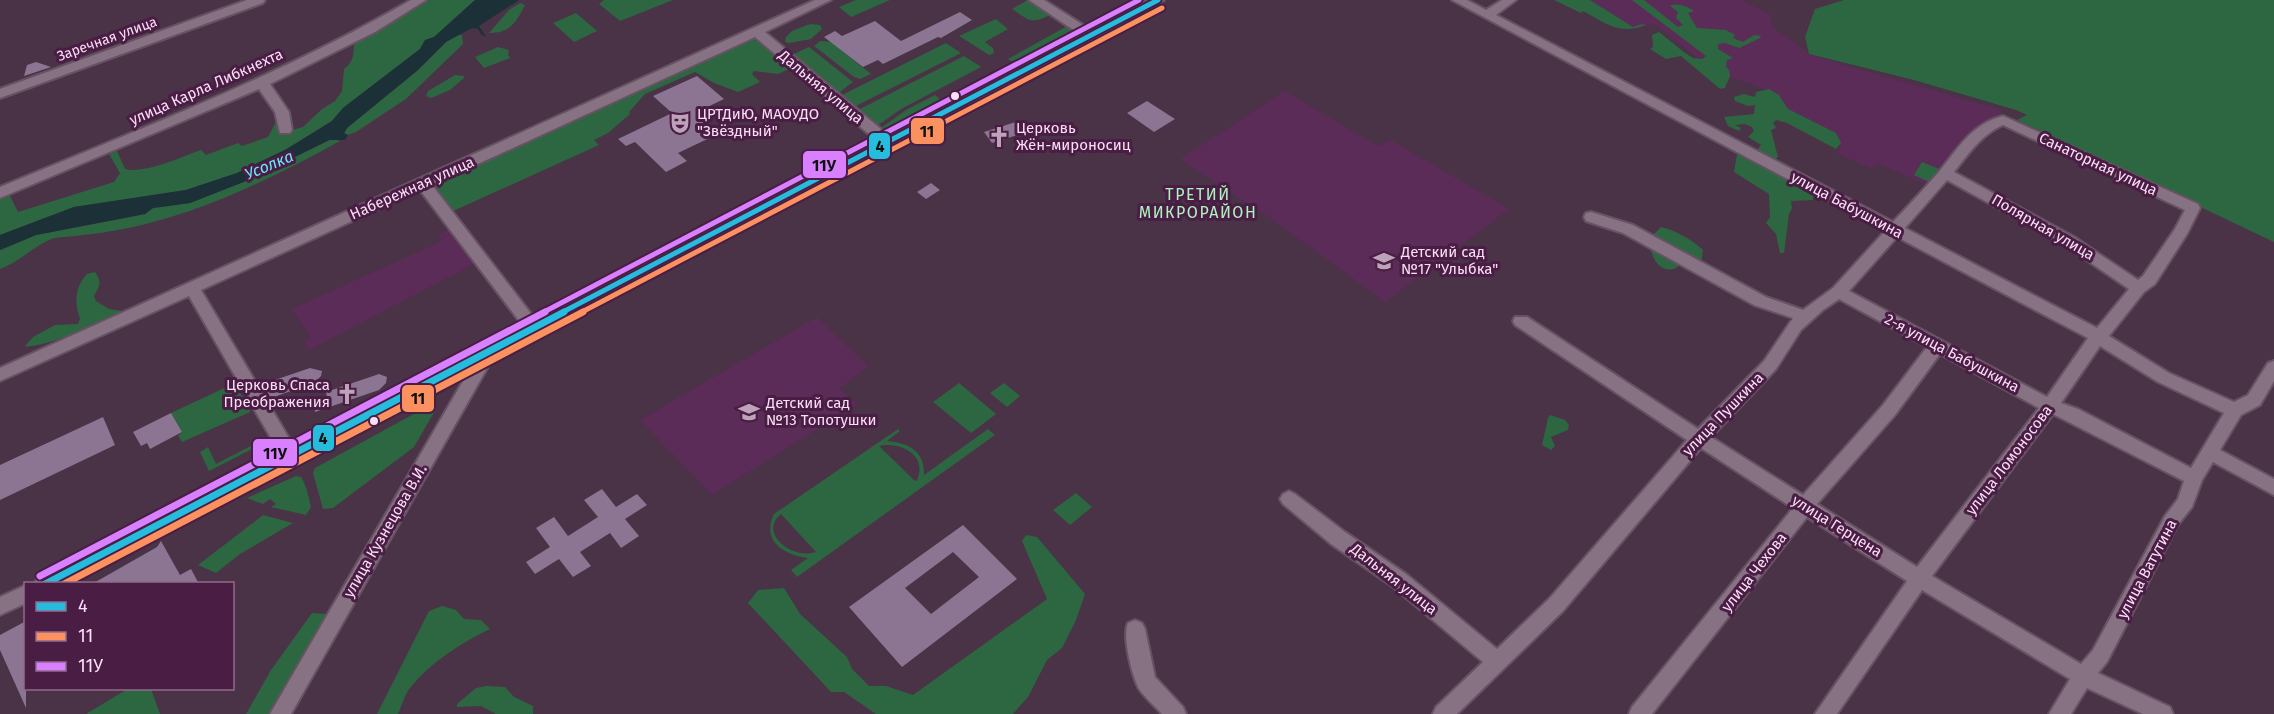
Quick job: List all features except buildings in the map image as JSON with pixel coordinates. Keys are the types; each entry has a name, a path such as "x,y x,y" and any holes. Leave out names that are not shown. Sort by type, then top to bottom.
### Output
{"street":[{"name":"улица Карла Либкнехта","path":"0,194 368,32 420,0"},
{"name":"Набережная улица","path":"0,375 825,0"},
{"path":"1035,0 1091,36"},
{"path":"48,582 490,348 1158,0"},
{"name":"улица Бабушкина","path":"1458,0 2098,336 2114,349 2207,399 2235,410"},
{"path":"1487,15 1510,0"},
{"name":"Заречная улица","path":"0,94 252,1"},
{"name":"Дальняя улица","path":"756,32 886,141"},
{"path":"261,81 282,112 285,130"},
{"name":"улица Пушкина","path":"1443,714 1556,605 1699,438 1726,413 1770,365 1795,326 1817,306 1839,292 1945,173 1971,140 1985,128 2004,120"},
{"name":"Санаторная улица","path":"2004,120 2193,208"},
{"name":"Полярная улица","path":"1945,173 2023,213 2108,265 2138,288"},
{"path":"423,183 532,326"},
{"name":"улица Ломоносова","path":"1825,714 1920,578 2050,406 2098,336 2109,327 2138,288 2149,280 2182,231 2193,208"},
{"path":"1591,217 1628,229 1760,301 1798,314"},
{"path":"192,288 289,454"},
{"name":"2-я улица Бабушкина","path":"1839,292 2050,406 2072,414 2194,478"},
{"name":"улица Герцена","path":"1521,321 1699,438 1920,578 2083,676 2138,700 2163,714"},
{"name":"улица Чехова","path":"1640,714 1805,506 1888,410 1937,346"},
{"name":"улица Кузнецова В.И.","path":"280,714 490,348"},
{"name":"улица Ватутина","path":"2059,714 2083,676 2100,656 2171,521 2186,502 2194,478 2235,410 2254,400 2274,369"},
{"path":"2209,452 2274,488"},
{"name":"Дальняя улица","path":"1289,499 1338,538 1399,579 1496,661"},
{"path":"0,606 24,594"},
{"path":"1135,629 1141,668 1147,683 1176,714"}],"shaded area":[{"path":"1587,0 1742,0 1771,15 1772,27 1811,55 2001,110 2001,119 1979,129 1926,185 1877,163 1872,169 1836,153 1841,147 1783,110 1787,106 1779,102 1784,99 1754,85 1715,72 1655,24 1636,29"},
{"name":"Детский сад №17 \"Улыбка\"","path":"1285,91 1378,146 1391,140 1509,209 1385,302 1272,219 1180,159"},
{"path":"450,229 476,263 309,350 304,342 311,338 292,309 442,241 438,235"},
{"name":"Детский сад №13 Топотушки","path":"817,317 868,366 839,389 858,404 712,495 640,420"}],"green space":[{"path":"422,0 475,0 434,37 425,40 420,49 343,108 332,121 283,151 237,173 186,190 74,207 0,235 0,195 68,167 72,168 9,194 18,212 114,182 120,173 109,154 117,151 125,169 142,169 201,150 206,155 238,143 242,146 268,137 279,116 289,131 303,127 322,109 335,101 342,91 344,69 352,59 355,39"},
{"path":"604,0 673,0 620,21 599,4"},
{"path":"856,0 890,0 851,17 839,7"},
{"path":"1028,0 1050,15 1038,20 1030,20 1012,9"},
{"path":"1554,0 1590,0 1633,27 1646,25 1628,29 1613,27 1583,11 1581,13"},
{"path":"1632,0 1644,0 1678,27 1683,25 1676,18 1678,12 1670,6 1673,5 1694,11 1688,13 1697,28 1726,30 1735,35 1733,38 1743,42 1754,35 1761,36 1739,48 1725,43 1718,44 1718,49 1733,58 1727,60 1726,66 1730,77 1725,88 1720,89 1681,56 1666,59 1650,49 1653,47 1652,35 1659,32 1693,58 1702,59 1706,56"},
{"path":"1844,0 2274,0 2274,242 2017,120 2027,115 2016,110 1914,80 1809,54 1805,37 1815,9"},
{"path":"520,3 525,5 512,26 496,33 489,33 509,10"},
{"path":"576,13 597,31 574,42 553,23"},
{"path":"996,19 1008,29 985,42 993,48 994,53 989,55 959,36"},
{"path":"810,24 820,25 822,29 811,39 785,42 786,37 792,31"},
{"path":"1069,25 1074,29 1072,34 1054,44 1045,45 1045,50 1015,64 1008,59"},
{"path":"457,35 462,35 463,44 406,99 356,132 344,134 347,128"},
{"path":"749,39 758,41 790,65 789,69 778,74 754,71 752,74 760,82 738,92 714,83 695,72 645,94 629,112 630,114 608,133 594,140 599,145 451,212 433,187 439,180"},
{"path":"820,41 831,42 871,74 860,79 854,77 814,46"},
{"path":"946,43 961,53 854,107 840,96"},
{"path":"498,47 509,50 510,58 484,68 475,57"},
{"path":"809,47 853,82 837,94 831,92 825,82 817,80 795,58 794,54"},
{"path":"964,56 981,67 901,109 877,126 858,110"},
{"path":"455,75 464,76 464,78 450,90 431,98 426,96 428,91"},
{"path":"1769,89 1779,95 1788,109 1836,133 1841,143 1836,149 1787,123 1776,120 1773,123 1776,128 1771,130 1778,157 1773,160 1757,150 1761,145 1748,137 1754,131 1752,127 1745,124 1735,125 1741,128 1739,131 1728,126 1724,117 1754,114 1755,105 1748,106 1735,101 1734,97 1744,94 1755,97 1756,92"},
{"path":"935,95 940,99 920,113 903,122 881,128 906,110"},
{"path":"335,139 340,141 260,182 204,206 147,224 94,234 54,238 0,269 0,250 36,235 145,214 153,208 190,203 246,181"},
{"path":"1737,154 1813,194 1813,200 1791,201 1792,208 1789,214 1784,253 1780,253 1776,234 1766,223 1770,217 1769,194 1734,172"},
{"path":"1922,162 1939,169 1936,179 1931,183 1914,175"},
{"path":"1661,227 1684,236 1703,250 1701,264 1686,262 1674,269 1658,265 1649,239"},
{"path":"95,272 99,279 99,287 94,296 96,301 109,309 122,311 102,323 72,334 43,344 25,346 33,337 55,325 78,324 80,319 76,301 78,289 87,274"},
{"path":"516,321 518,324 516,327 312,432 310,428 406,382"},
{"path":"959,383 996,414 971,433 933,402"},
{"path":"1004,383 1020,396 1007,407 990,393"},
{"path":"233,384 250,406 250,412 182,442 178,436 182,432 171,413"},
{"path":"432,404 436,405 436,409 414,447 333,508 323,509 313,473 315,468"},
{"path":"1550,415 1565,420 1569,425 1568,430 1551,437 1555,446 1551,450 1542,445"},
{"path":"898,429 900,431 887,441 909,446 919,454 924,467 924,475 988,429 995,435 797,577 791,570 808,558 791,554 777,545 770,532 774,514","holes":["885,445 907,450 917,459 919,465 917,480 915,481 879,446","781,514 816,552 797,552 780,543 773,529 775,521"]},
{"path":"262,440 264,443 209,471 200,452 208,447 216,464"},
{"path":"296,476 301,477 308,495 311,507 306,515 271,507 276,504 270,499 263,504 247,498"},
{"path":"1076,493 1092,507 1070,525 1053,510"},
{"path":"263,515 293,523 240,554 216,573 198,565"},
{"path":"1026,535 1037,537 1085,594 1076,620 1062,648 1047,660 1028,697 1013,714 876,714 844,692 831,692 748,603 758,590 784,588 800,614 847,657 852,669 869,686 886,686 913,695 1047,599 1022,541"},
{"path":"442,606 456,610 464,619 481,620 490,629 457,647 427,670 408,691 398,714 377,714 429,611"},
{"path":"312,613 328,614 328,617 273,714 246,714 271,670"},
{"path":"505,687 514,697 533,706 533,714 496,714 481,706 457,707 457,704 476,688"},
{"path":"126,690 151,690 160,714 86,714"}],"water":[{"name":"Усолка","path":"475,0 519,0 479,26 486,37 478,29 472,28 446,42 418,70 347,128 344,133 348,135 345,140 329,140 246,181 190,203 153,208 145,214 36,235 0,250 0,235 74,207 186,190 237,173 287,149 332,121 343,108 420,49 425,40 434,37"}],"transit line":[{"name":"11У","path":"40,576 1139,0"},
{"name":"4","path":"49,582 1158,0"},
{"name":"11","path":"68,582 1162,8"}],"place":[{"name":"ЦРТДиЮ, МАОУДО \"Звёздный\"","path":"680,123"},
{"name":"Церковь Жён-мироносиц","path":"999,137"},
{"name":"Детский сад №17 \"Улыбка\"","path":"1384,261"},
{"name":"Церковь Спаса Преображения","path":"347,394"},
{"name":"Детский сад №13 Топотушки","path":"749,412"}],"district":[{"name":"ТРЕТИЙ МИКРОРАЙОН","path":"1198,203"}]}
